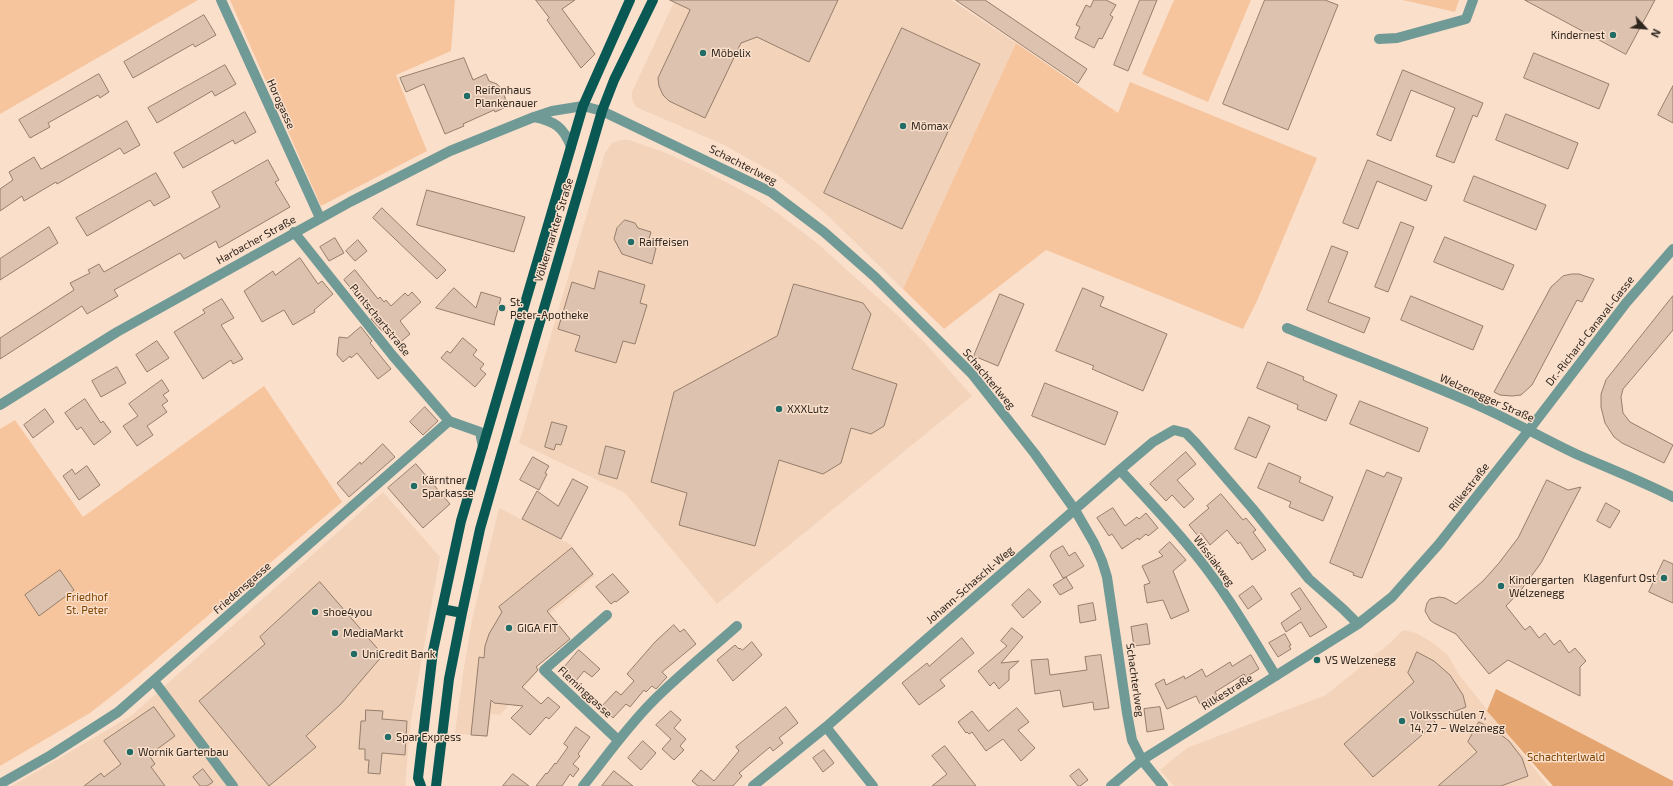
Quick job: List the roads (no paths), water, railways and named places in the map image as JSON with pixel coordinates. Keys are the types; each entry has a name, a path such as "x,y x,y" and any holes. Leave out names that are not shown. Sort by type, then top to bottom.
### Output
{"main road":[{"name":"Völkermarkter Straße","path":"421,786 418,778 433,651 461,521 583,106 630,0"},
{"name":"Völkermarkter Straße","path":"436,786 449,679 480,530 602,111 614,80 653,0"},
{"path":"442,609 462,613"}],"street":[{"name":"Horogasse","path":"221,0 320,218"},
{"path":"1379,39 1396,38 1466,19 1472,0"},
{"name":"Harbacher Straße","path":"0,405 117,332 294,232 450,151 552,111 583,106 602,111"},
{"name":"Schachterlweg","path":"602,111 771,192 824,232 875,277 972,374 1035,454 1075,510 1094,543 1107,577 1132,740 1142,760 1162,786"},
{"path":"534,117 554,123 567,135 571,147"},
{"name":"Puntschartstraße","path":"294,232 393,356 449,421"},
{"name":"Dr.-Richard-Canaval-Gasse","path":"1529,430 1626,303 1673,249"},
{"name":"Welzenegger Straße","path":"1287,328 1470,402 1577,454 1651,485 1673,497"},
{"path":"449,421 480,432 482,447"},
{"name":"Friedensgasse","path":"0,784 51,755 118,712 449,421"},
{"name":"Johann-Schaschl-Weg","path":"753,786 826,727 1153,442 1174,430 1186,433 1205,453 1252,508 1309,580 1358,624"},
{"name":"Rilkestraße","path":"1111,786 1142,760 1358,624 1392,598 1458,521 1529,430"},
{"name":"Wissiakweg","path":"1120,470 1195,553 1210,572 1276,676"},
{"name":"Fleminggasse","path":"607,615 544,670 618,740"},
{"path":"583,786 618,740 652,702 737,626"},
{"path":"154,681 233,786"},
{"path":"826,727 873,786"}],"place":[{"name":"Kindernest","path":"1613,35"},
{"name":"Möbelix","path":"703,53"},
{"name":"Reifenhaus Plankenauer","path":"467,96"},
{"name":"Mömax","path":"903,126"},
{"name":"Raiffeisen","path":"631,242"},
{"name":"St. Peter-Apotheke","path":"502,308"},
{"name":"XXXLutz","path":"779,409"},
{"name":"Kärntner Sparkasse","path":"414,486"},
{"name":"Klagenfurt Ost","path":"1664,578"},
{"name":"Kindergarten Welzenegg","path":"1501,586"},
{"name":"shoe4you","path":"315,612"},
{"name":"GIGA FIT","path":"509,628"},
{"name":"MediaMarkt","path":"335,633"},
{"name":"UniCredit Bank","path":"354,654"},
{"name":"VS Welzenegg","path":"1317,660"},
{"name":"Volksschulen 7, 14, 27 – Welzenegg","path":"1402,721"},
{"name":"Spar Express","path":"388,737"},
{"name":"Wornik Gartenbau","path":"130,752"}],"park label":[{"name":"Friedhof St. Peter","path":"87,603"},
{"name":"Schachterlwald","path":"1566,757"}]}
